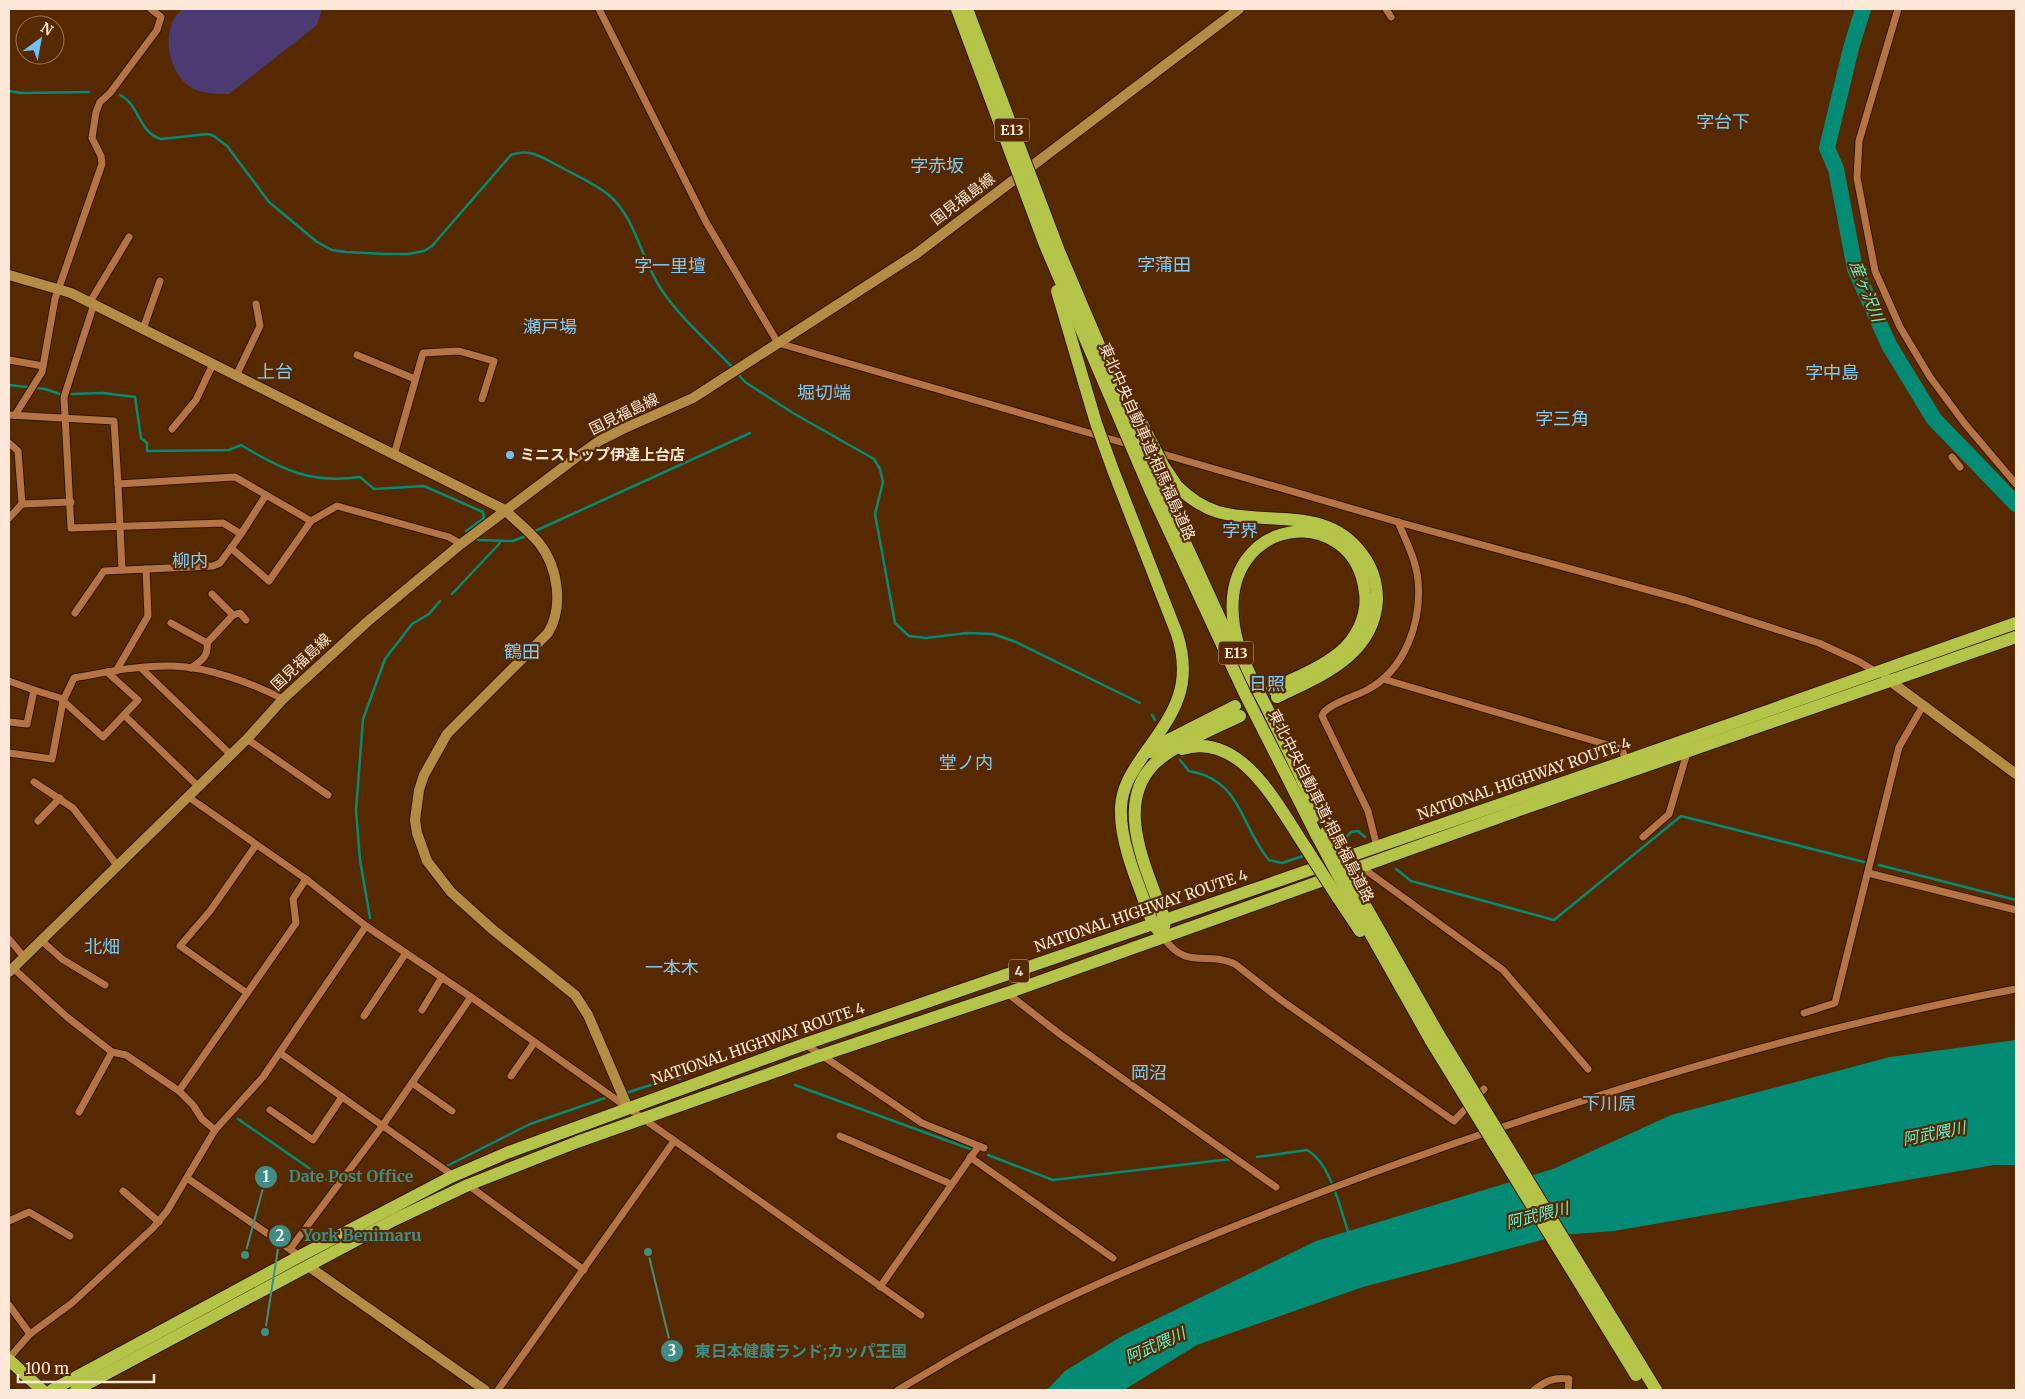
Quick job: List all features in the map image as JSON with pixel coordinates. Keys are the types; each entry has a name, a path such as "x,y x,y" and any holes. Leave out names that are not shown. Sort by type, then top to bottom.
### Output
{"highway":[{"name":"東北中央自動車道;相馬福島道路","path":"957,9 1045,245 1244,692 1322,834 1348,894 1419,1021 1435,1038 1656,1390"},
{"name":"東北中央自動車道;相馬福島道路","path":"967,9 1059,251 1155,489 1318,816 1322,834"},
{"path":"1045,245 1093,414 1177,634 1183,660 1183,682 1178,699 1170,716 1126,785 1121,818 1126,844 1153,924 1163,937"},
{"path":"1059,251 1163,465 1178,486 1197,503 1218,512 1240,516 1309,520 1326,525 1348,538 1361,552 1370,566 1376,582 1377,603 1372,622 1364,640 1351,656 1333,669 1274,693 1338,653 1355,636 1363,618 1366,600 1363,579 1358,566 1344,548 1330,539 1314,533 1297,532 1279,535 1262,542 1249,555 1239,571 1234,587 1232,605 1239,646 1249,673 1308,789 1318,816"},
{"name":"NATIONAL HIGHWAY ROUTE 4","path":"76,1390 299,1257 394,1220 468,1185 642,1118 822,1055 1007,994 1163,937 1357,861 1377,847 1878,673 2016,623"},
{"name":"NATIONAL HIGHWAY ROUTE 4","path":"52,1390 451,1177 509,1152 806,1044 1153,924 1357,861 1687,752 2016,637"},
{"path":"1142,758 1168,740 1237,711 1166,754 1143,776 1136,796 1134,818 1138,842 1165,920 1163,937"},
{"path":"1166,754 1191,746 1220,749 1232,754 1255,774 1306,848 1348,894"},
{"name":"東北中央自動車道;相馬福島道路","path":"1348,894 1646,1390"},
{"path":"9,1359 42,1390"}],"street":[{"path":"12,415 32,388 43,366 54,299 102,164 101,156 92,138 96,112 100,102 110,93 157,30 161,18 152,9"},
{"path":"599,9 706,222 778,343 1398,522 1693,603 1819,643 1860,662 1891,681 2016,774"},
{"name":"国見福島線","path":"11,970 247,739 283,699 367,622 461,544 599,441 693,398 916,254 1239,9"},
{"path":"1386,9 1391,16"},
{"path":"1898,9 1859,141 1856,178 1875,271 1900,327 1930,377 1965,424 2016,484"},
{"path":"129,237 92,303 64,397 71,528 223,523 241,534"},
{"path":"9,275 59,288 92,303 506,510 539,543 549,561 557,592 555,622 548,633 447,734 424,775 419,790 415,820 417,833 421,849 427,861 451,892 492,929 575,995 588,1015 628,1108"},
{"path":"143,329 160,282"},
{"path":"236,376 260,326 256,304"},
{"path":"394,455 423,353 459,351 494,361 482,399"},
{"path":"357,355 415,378"},
{"path":"9,360 43,366"},
{"path":"172,429 196,400 213,364"},
{"path":"12,415 114,421 122,570"},
{"path":"9,443 18,451 22,504"},
{"path":"1952,457 1960,467"},
{"path":"118,484 235,477 311,520"},
{"path":"75,613 104,571 213,566 220,563 266,495"},
{"path":"9,518 11,509 22,504 71,502"},
{"path":"231,548 269,581 311,520 337,506 449,538 461,544"},
{"path":"1377,847 1368,811 1322,716 1327,708 1368,690 1383,679 1407,646 1415,625 1418,605 1418,581 1413,558 1398,522"},
{"path":"116,671 148,616 146,569"},
{"path":"212,594 233,615"},
{"path":"207,643 233,615 240,613 246,620"},
{"path":"171,623 207,643"},
{"path":"192,668 204,659 208,651 207,643"},
{"path":"9,753 52,759 63,701 74,678 141,668 192,668 260,688 283,699"},
{"path":"141,668 230,754"},
{"path":"9,682 60,698 103,737 138,700 107,672"},
{"path":"1383,679 1622,749 1626,761"},
{"path":"9,722 27,724 34,690"},
{"path":"1804,1013 1835,1003 1899,747 1924,704"},
{"path":"124,715 198,786"},
{"path":"247,739 328,795"},
{"path":"1643,837 1669,814 1687,752"},
{"path":"34,782 72,808 117,865"},
{"path":"187,796 306,879 366,926 471,997 921,1316"},
{"path":"38,822 60,798"},
{"path":"247,993 180,946 210,910 256,845"},
{"path":"1357,861 1503,970 1588,1069"},
{"path":"1868,873 2016,910"},
{"path":"179,1091 296,922 293,899 306,879"},
{"path":"9,1359 30,1334 72,1303 159,1222 215,1130 263,1077 366,926"},
{"path":"1163,937 1176,952 1188,958 1229,961 1235,964 1281,1000 1454,1121 1484,1089"},
{"path":"9,939 24,957"},
{"path":"41,940 62,959 105,985"},
{"path":"364,1016 406,953"},
{"path":"11,970 112,1052 126,1054 179,1091 193,1105 202,1119 215,1130"},
{"path":"422,1010 442,977"},
{"path":"898,1390 977,1344 1082,1291 1321,1191 1520,1120 1650,1078 1858,1022 2016,989"},
{"path":"1007,994 1061,1035 1276,1188"},
{"path":"299,1257 382,1123 471,997"},
{"path":"511,1076 534,1043"},
{"path":"806,1044 922,1124 981,1147 970,1157 880,1287"},
{"path":"79,1112 112,1052"},
{"path":"280,1053 382,1123 448,1172 451,1177"},
{"path":"412,1083 452,1111"},
{"path":"270,1110 313,1140 342,1097"},
{"path":"840,1136 952,1184"},
{"path":"498,1390 674,1141"},
{"path":"970,1157 1113,1258"},
{"path":"187,1178 485,1390"},
{"path":"468,1185 584,1270"},
{"path":"123,1191 159,1222"},
{"path":"9,1220 29,1212 70,1236"},
{"path":"9,1305 30,1334"},
{"path":"1534,1390 1548,1380 1559,1378 1569,1379 1568,1390"}],"shaded area":[{"path":"183,9 322,9 317,25 229,94 198,91 185,83 178,74 169,51 169,39 175,17"}],"water":[{"name":"阿武隈川","path":"2016,1040 2016,1165 1994,1165 1614,1231 1561,1235 1363,1287 1197,1345 1124,1390 1047,1390 1065,1371 1122,1336 1316,1241 1553,1169 1671,1115 1890,1057"}],"waterway":[{"name":"産ヶ沢川","path":"1863,9 1851,48 1827,148 1836,169 1855,269 1889,345 1934,419 2016,504"},
{"path":"9,91 21,93 89,92"},
{"path":"120,95 132,105 143,125 153,136 161,139 208,134 214,136 227,146 269,202 317,242 332,250 385,254 409,254 424,251 432,246 511,155 524,152 540,156 598,187 619,205 633,228 654,278 661,289 686,320 733,368"},
{"path":"737,373 745,382 793,413 874,459 880,469 883,482 875,514 895,623 909,636 926,638 967,633 993,634 1016,642 1140,703"},
{"path":"9,385 45,389 60,394"},
{"path":"72,394 103,393 135,397 141,438 147,443 147,451 229,450 241,445 270,462 312,477 342,479 360,477 374,489 424,486 483,512 484,518 466,531"},
{"path":"533,532 750,433"},
{"path":"478,540 513,541 528,535"},
{"path":"452,594 500,543"},
{"path":"370,918 360,860 356,810 363,719 385,659 412,624 429,614 440,601"},
{"path":"1152,715 1155,720"},
{"path":"1180,760 1189,771 1206,776 1220,784 1230,794 1259,847 1269,860 1282,863 1306,855"},
{"path":"1396,869 1411,881 1554,920 1681,816 1864,862"},
{"path":"1337,844 1342,842 1351,832 1358,831 1365,837"},
{"path":"1879,865 2016,900"},
{"path":"626,1093 672,1078 680,1079"},
{"path":"795,1085 973,1150"},
{"path":"445,1167 530,1124 605,1098"},
{"path":"238,1119 335,1186"},
{"path":"1257,1157 1307,1150 1315,1156 1334,1188 1349,1234"},
{"path":"988,1155 1053,1180 1231,1159"}],"place":[{"name":"ミニストップ伊達上台店","path":"510,455"},
{"name":"東日本健康ランド;カッパ王国","path":"648,1252"},
{"name":"Date Post Office","path":"245,1255"},
{"name":"York Benimaru","path":"265,1332"}],"district":[{"name":"字台下","path":"1723,122"},
{"name":"字赤坂","path":"937,166"},
{"name":"字蒲田","path":"1164,265"},
{"name":"字一里壇","path":"670,266"},
{"name":"瀬戸場","path":"550,327"},
{"name":"上台","path":"275,372"},
{"name":"字中島","path":"1832,373"},
{"name":"堀切端","path":"824,393"},
{"name":"字三角","path":"1562,419"},
{"name":"字界","path":"1240,531"},
{"name":"柳内","path":"190,561"},
{"name":"鶴田","path":"522,652"},
{"name":"日照","path":"1267,684"},
{"name":"堂ノ内","path":"966,763"},
{"name":"北畑","path":"102,947"},
{"name":"一本木","path":"672,968"},
{"name":"岡沼","path":"1149,1073"},
{"name":"下川原","path":"1609,1104"}]}
